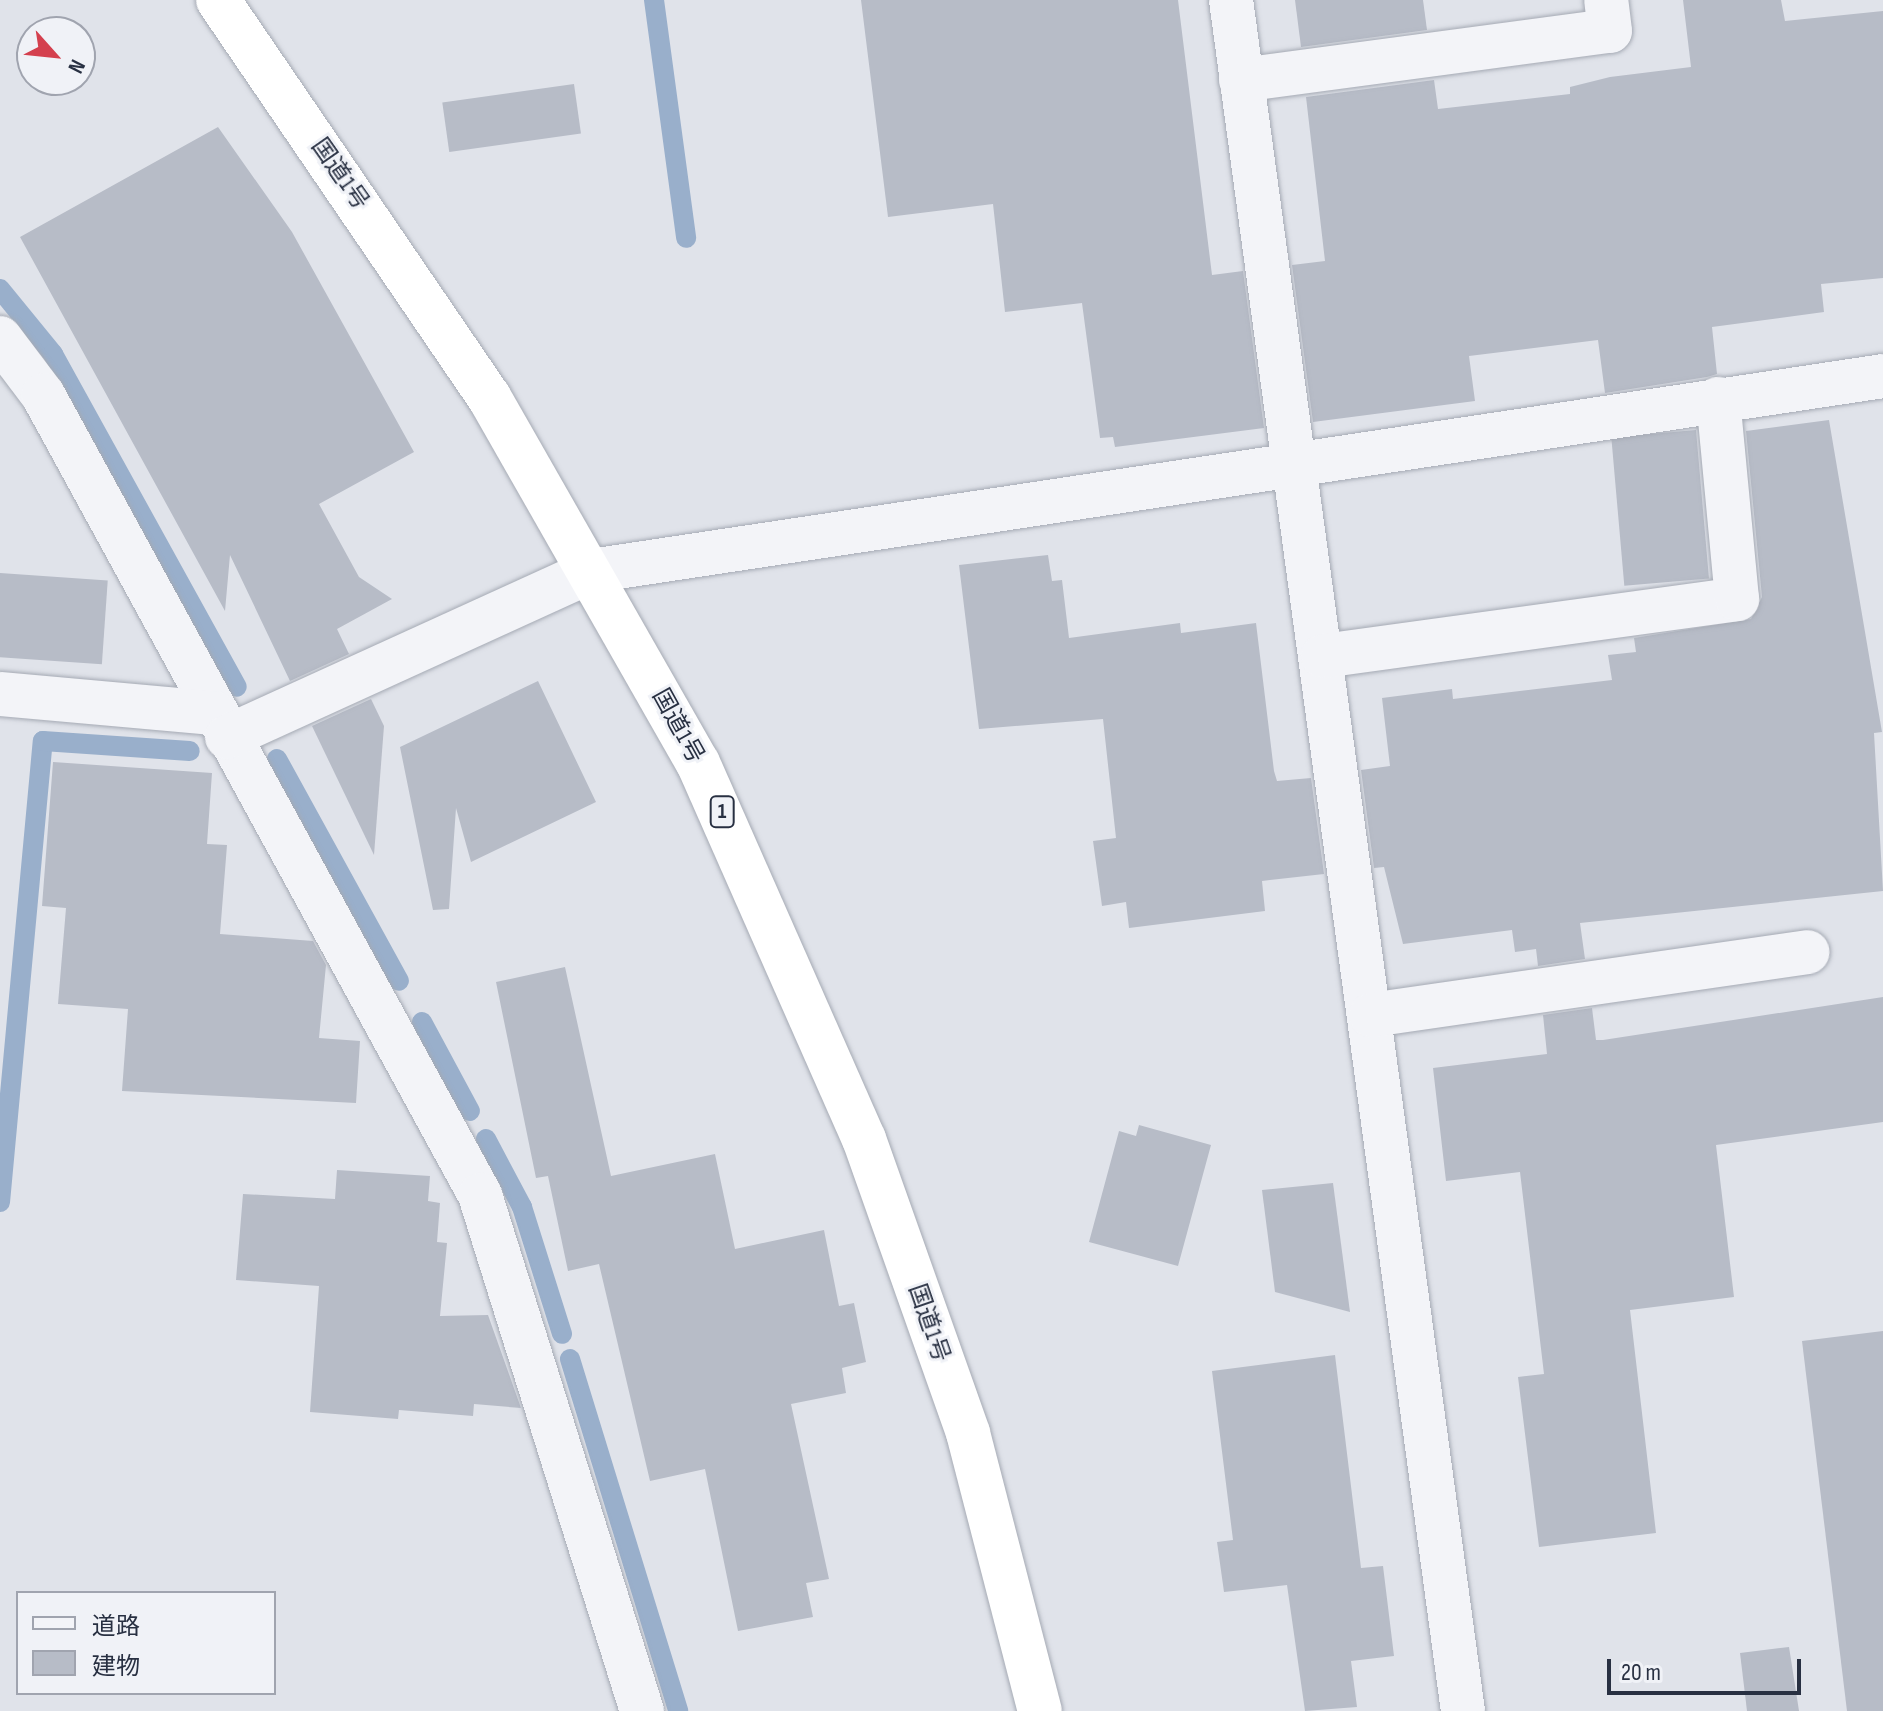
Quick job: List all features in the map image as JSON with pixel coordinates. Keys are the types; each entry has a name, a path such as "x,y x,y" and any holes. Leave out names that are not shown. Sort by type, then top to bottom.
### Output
{"highway":[{"name":"国道1号","path":"218,0 405,269 591,571 698,763 864,1139 968,1433 1040,1711"}],"street":[{"path":"1231,0 1323,656 1463,1711"},
{"path":"1241,80 1610,31 1606,0"},
{"path":"0,338 43,395 220,725 480,1195 642,1711"},
{"path":"0,694 220,725 591,571 1295,459 1883,376"},
{"path":"1323,656 1737,599 1718,399"},
{"path":"1371,1015 1807,952"}],"building":[{"path":"861,0 1178,0 1212,275 1243,271 1264,428 1115,447 1113,437 1100,438 1082,303 1005,312 993,204 888,217"},
{"path":"1295,0 1423,0 1427,30 1301,47"},
{"path":"1683,0 1781,0 1785,21 1883,11 1883,278 1821,284 1824,312 1712,327 1717,374 1707,377 1605,393 1598,340 1469,356 1475,401 1313,422 1292,265 1325,261 1306,97 1434,80 1438,109 1570,94 1570,87 1610,77 1691,67"},
{"path":"574,84 581,134 449,152 442,103"},
{"path":"218,127 292,232 414,452 319,504 359,577 392,599 337,629 349,654 290,681 230,555 225,611 20,237"},
{"path":"1829,420 1882,732 1874,733 1883,891 1580,923 1585,959 1538,966 1536,949 1515,952 1512,930 1403,944 1384,867 1374,868 1361,770 1390,766 1382,698 1452,689 1453,699 1612,680 1608,655 1636,652 1634,638 1751,619 1762,597 1746,431"},
{"path":"1696,430 1709,578 1624,586 1611,437"},
{"path":"1048,555 1052,581 1062,580 1069,638 1180,623 1181,633 1256,623 1274,771 1277,781 1311,778 1324,874 1262,881 1265,911 1129,928 1126,902 1102,906 1093,841 1116,838 1103,719 979,729 959,565"},
{"path":"0,573 108,581 102,664 0,657"},
{"path":"538,681 596,802 471,862 456,808 449,909 433,910 400,747"},
{"path":"371,699 384,726 374,855 312,726"},
{"path":"53,762 212,773 207,844 227,845 220,934 313,941 326,965 319,1038 360,1041 356,1103 122,1091 128,1009 58,1004 66,908 42,906"},
{"path":"565,967 611,1176 715,1154 735,1249 824,1230 839,1306 854,1303 866,1362 842,1368 846,1393 791,1404 829,1579 806,1583 813,1617 738,1631 705,1469 650,1481 599,1264 568,1271 548,1176 536,1178 496,982"},
{"path":"1883,997 1883,1122 1716,1145 1734,1297 1630,1310 1656,1533 1539,1547 1518,1377 1544,1374 1520,1172 1446,1181 1433,1068 1547,1054 1543,1015 1592,1008 1596,1040 1603,1040"},
{"path":"1139,1125 1211,1145 1178,1266 1089,1242 1119,1131 1136,1136"},
{"path":"337,1170 430,1176 428,1201 440,1203 437,1242 447,1243 440,1316 488,1315 521,1408 474,1404 473,1416 399,1410 398,1419 310,1412 319,1286 236,1280 243,1194 335,1199"},
{"path":"1333,1183 1350,1312 1275,1292 1262,1190"},
{"path":"1883,1331 1883,1711 1847,1711 1802,1341"},
{"path":"1335,1355 1361,1568 1383,1566 1394,1656 1351,1661 1357,1707 1305,1711 1287,1585 1224,1592 1217,1542 1233,1540 1212,1371"},
{"path":"1789,1647 1799,1711 1747,1711 1740,1653"}],"waterway":[{"path":"654,0 686,238"},
{"path":"0,289 53,354 237,687"},
{"path":"0,1202 43,741 190,751"},
{"path":"277,759 399,981"},
{"path":"422,1022 470,1111"},
{"path":"486,1139 522,1207 562,1334"},
{"path":"570,1359 678,1711"}]}
